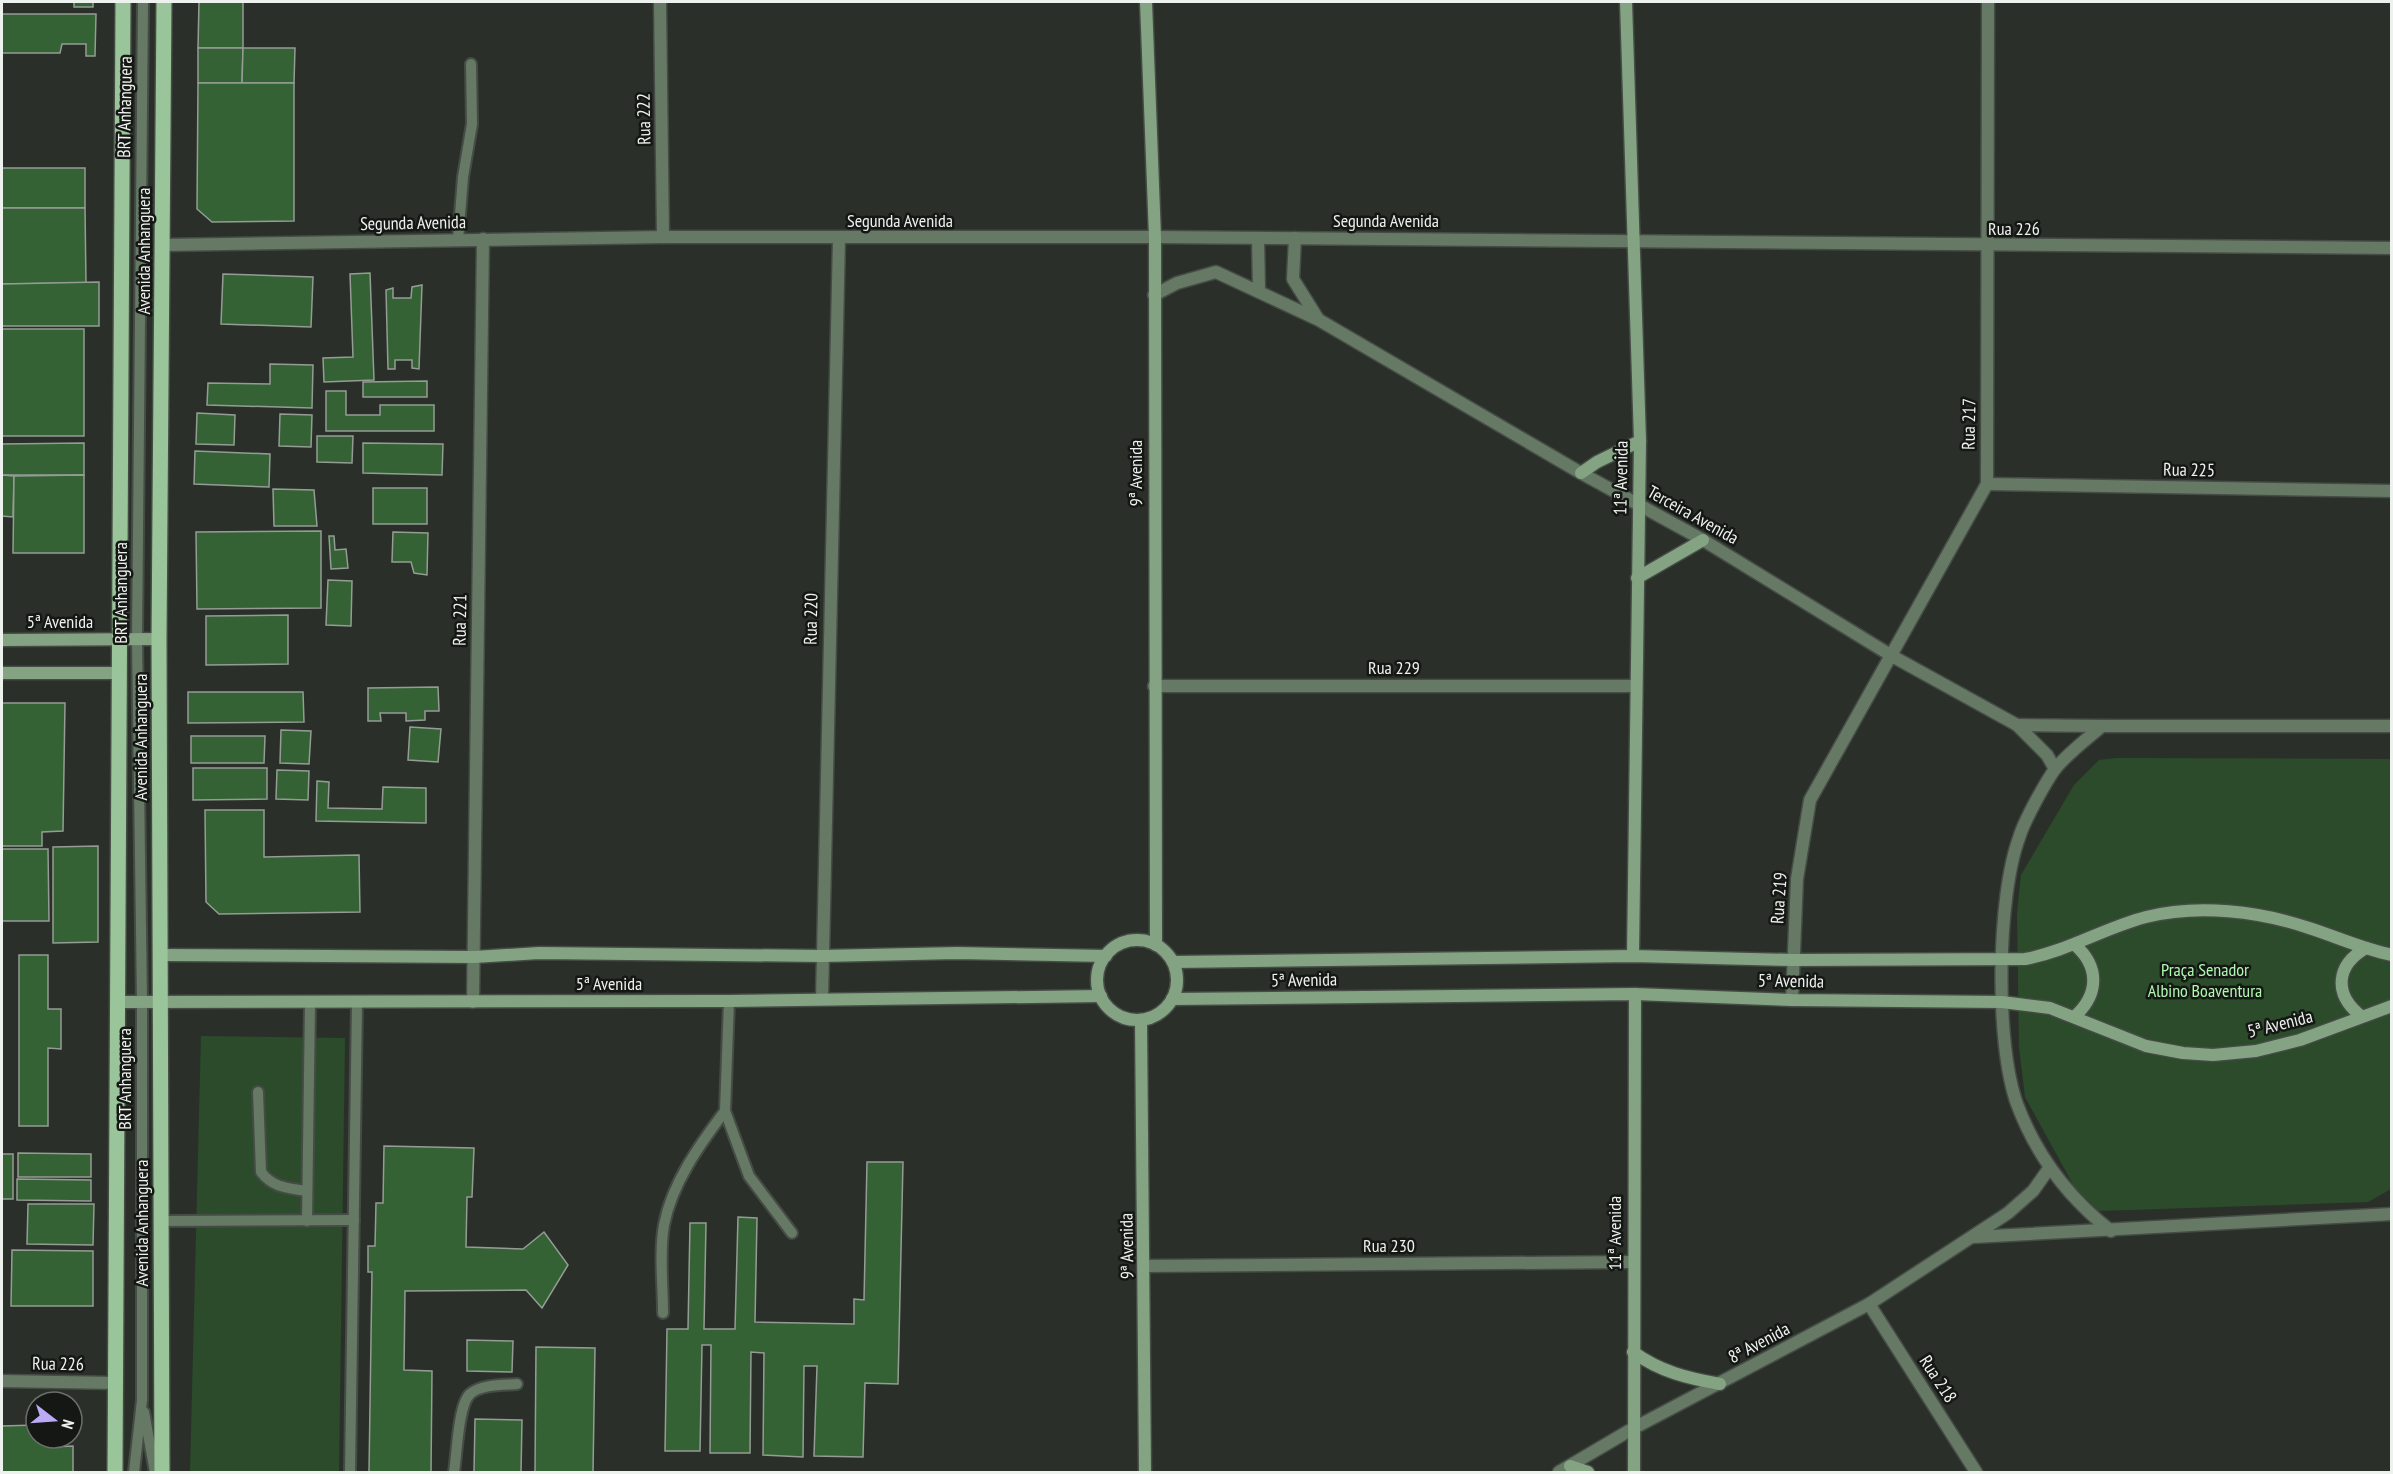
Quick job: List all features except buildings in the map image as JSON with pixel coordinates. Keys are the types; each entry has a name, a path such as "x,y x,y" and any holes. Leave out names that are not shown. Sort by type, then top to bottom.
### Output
{"main road":[{"name":"Avenida Anhanguera","path":"115,1473 123,2"},
{"name":"Avenida Anhanguera","path":"162,1473 162,955 159,639 164,245 164,2"},
{"name":"9ª Avenida","path":"1146,2 1155,237 1156,945"},
{"name":"11ª Avenida","path":"1626,2 1640,441 1633,956"},
{"path":"1581,473 1597,462 1640,441"},
{"path":"1637,578 1703,540"},
{"name":"5ª Avenida","path":"2,640 159,639"},
{"path":"2,673 118,673"},
{"name":"5ª Avenida","path":"1173,962 1633,956 1793,960 2002,960 2052,954 2112,928 2148,917 2173,912 2213,911 2279,919 2391,956"},
{"path":"1133,940 1156,945 1173,962 1177,974 1172,999 1154,1017 1141,1020 1117,1015 1101,996 1098,975 1106,956 1123,943 1133,940"},
{"path":"2074,1017 2085,1007 2092,995 2095,981 2086,954 2075,945"},
{"path":"2361,1016 2349,1007 2343,994 2341,980 2345,966 2354,955 2366,948"},
{"name":"5ª Avenida","path":"162,955 474,957 539,953 822,956 957,953 1106,956"},
{"name":"5ª Avenida","path":"1172,999 1635,994 1792,1000 2002,1002 2050,1008 2146,1046 2183,1053 2213,1054 2256,1051 2300,1040 2391,1006"},
{"name":"11ª Avenida","path":"1635,994 1632,1262 1634,1352 1632,1429 1635,1470"},
{"name":"5ª Avenida","path":"117,1002 161,1004 729,1001 1101,996"},
{"name":"9ª Avenida","path":"1141,1020 1145,1266 1145,1473"},
{"path":"1634,1352 1664,1370 1682,1377 1720,1384"},
{"path":"1565,1469 1588,1473"}],"street":[{"name":"Rua 222","path":"660,2 663,237"},
{"name":"Rua 217","path":"1810,800 1987,484 1989,2"},
{"name":"Segunda Avenida","path":"164,245 663,237 1635,240"},
{"name":"Terceira Avenida","path":"1295,238 1293,279 1319,320"},
{"name":"Rua 221","path":"473,1002 483,239"},
{"name":"Rua 220","path":"822,999 838,239"},
{"path":"1258,239 1259,290"},
{"name":"Rua 226","path":"1635,240 1989,247 2391,248"},
{"name":"Terceira Avenida","path":"1154,295 1177,283 1216,272 1259,290 1319,320 1638,506 1703,540 1892,656 2018,725 2047,755 2055,770"},
{"name":"Rua 225","path":"1987,484 2391,491"},
{"name":"Rua 229","path":"1154,686 1635,686"},
{"name":"Terceira Avenida","path":"2018,725 2391,726"},
{"path":"2102,726 2055,770 2019,837 2007,888 2002,960 2002,1002 2008,1063 2017,1104 2050,1167 2071,1195 2111,1231"},
{"name":"Rua 219","path":"1792,1000 1797,879 1810,800"},
{"name":"8ª Avenida","path":"1565,1469 1632,1429 1869,1304 2008,1213 2033,1191 2050,1167"},
{"path":"1972,1237 2391,1215"},
{"name":"Rua 230","path":"1145,1266 1632,1262"},
{"name":"Rua 218","path":"1869,1304 1976,1473"},
{"name":"Rua 226","path":"2,1381 115,1383"}],"lane":[{"name":"BRT Anhanguera","path":"134,1473 142,1400 142,1003 137,639 143,2"},
{"path":"458,240 459,209 472,124 471,64"},
{"path":"729,1001 725,1111 748,1176 792,1233"},
{"path":"308,1221 310,1003"},
{"path":"350,1473 357,1003"},
{"path":"258,1092 261,1172 268,1181 278,1187 308,1191"},
{"path":"663,1313 663,1227 668,1206 704,1137 725,1111"},
{"path":"162,1221 354,1220"},
{"path":"454,1473 464,1403 471,1393 480,1389 517,1384"},
{"name":"BRT Anhanguera","path":"142,1400 154,1473"}],"green space":[{"name":"Praça Senador Albino Boaventura","path":"2117,758 2391,759 2391,1189 2368,1202 2099,1211 2075,1188 2025,1097 2019,1047 2017,913 2021,875 2074,785 2099,760"},
{"path":"201,1036 345,1038 339,1472 190,1472"}]}
